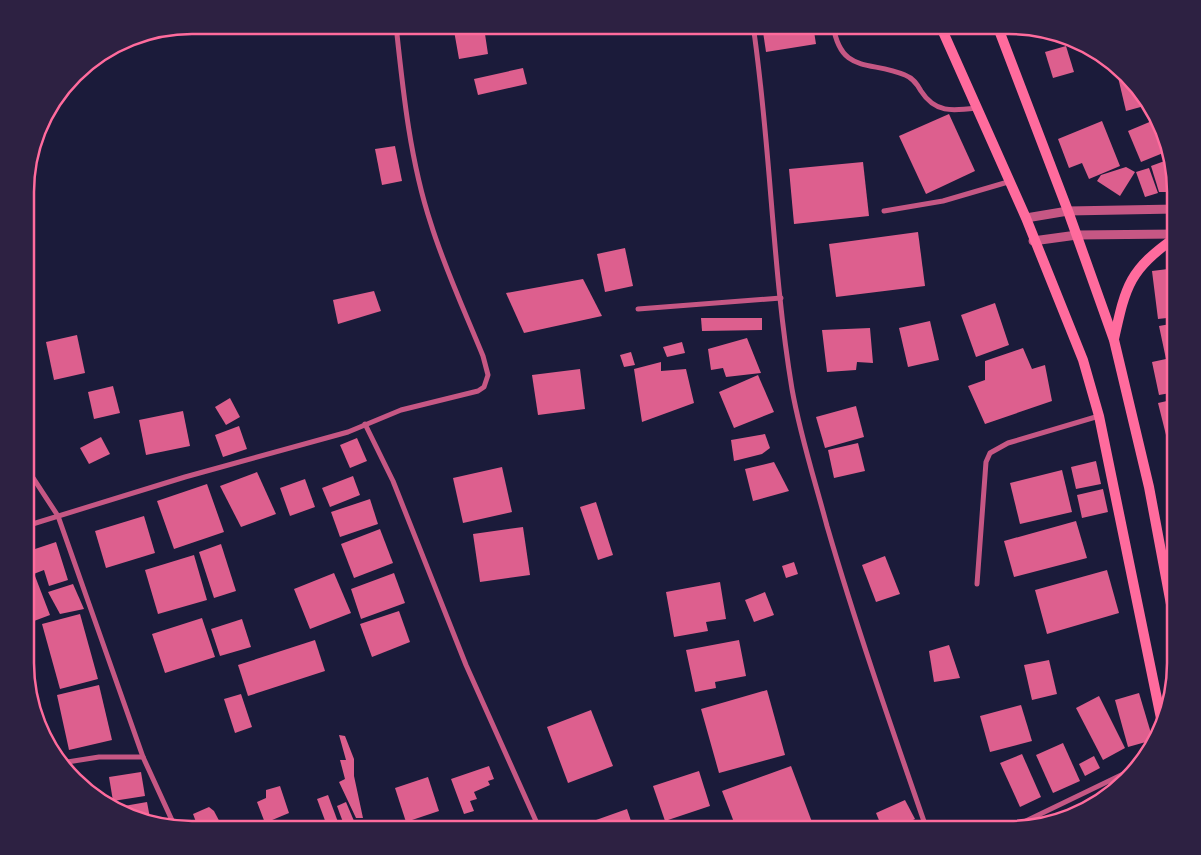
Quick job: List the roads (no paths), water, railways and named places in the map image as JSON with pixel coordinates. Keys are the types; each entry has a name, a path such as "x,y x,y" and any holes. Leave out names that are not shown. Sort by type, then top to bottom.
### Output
{"main road":[{"path":"944,34 1008,182 1026,218 1033,240 1083,360 1099,416 1160,711"},
{"path":"1000,34 1077,235 1114,340 1149,487 1167,583"},
{"path":"1114,340 1130,280 1140,267 1167,244"}],"street":[{"path":"34,524 290,447 348,432 365,424 430,402 478,391 484,387 488,375 483,356 430,223 401,75 397,34"},
{"path":"754,34 763,93 781,298 792,390 807,454 850,606 924,821"},
{"path":"835,34 837,46 857,64 896,72 912,79 925,96 940,109 976,108"},
{"path":"884,211 942,201 1008,182"},
{"path":"1026,218 1068,211 1167,209"},
{"path":"1033,240 1077,235 1167,236"},
{"path":"638,309 781,298"},
{"path":"977,584 986,462 990,453 1008,443 1099,416"},
{"path":"365,424 393,481 466,665 536,821"},
{"path":"34,479 58,516 143,756 172,820"},
{"path":"67,761 98,757 143,756"},
{"path":"1028,820 1121,775"}]}
